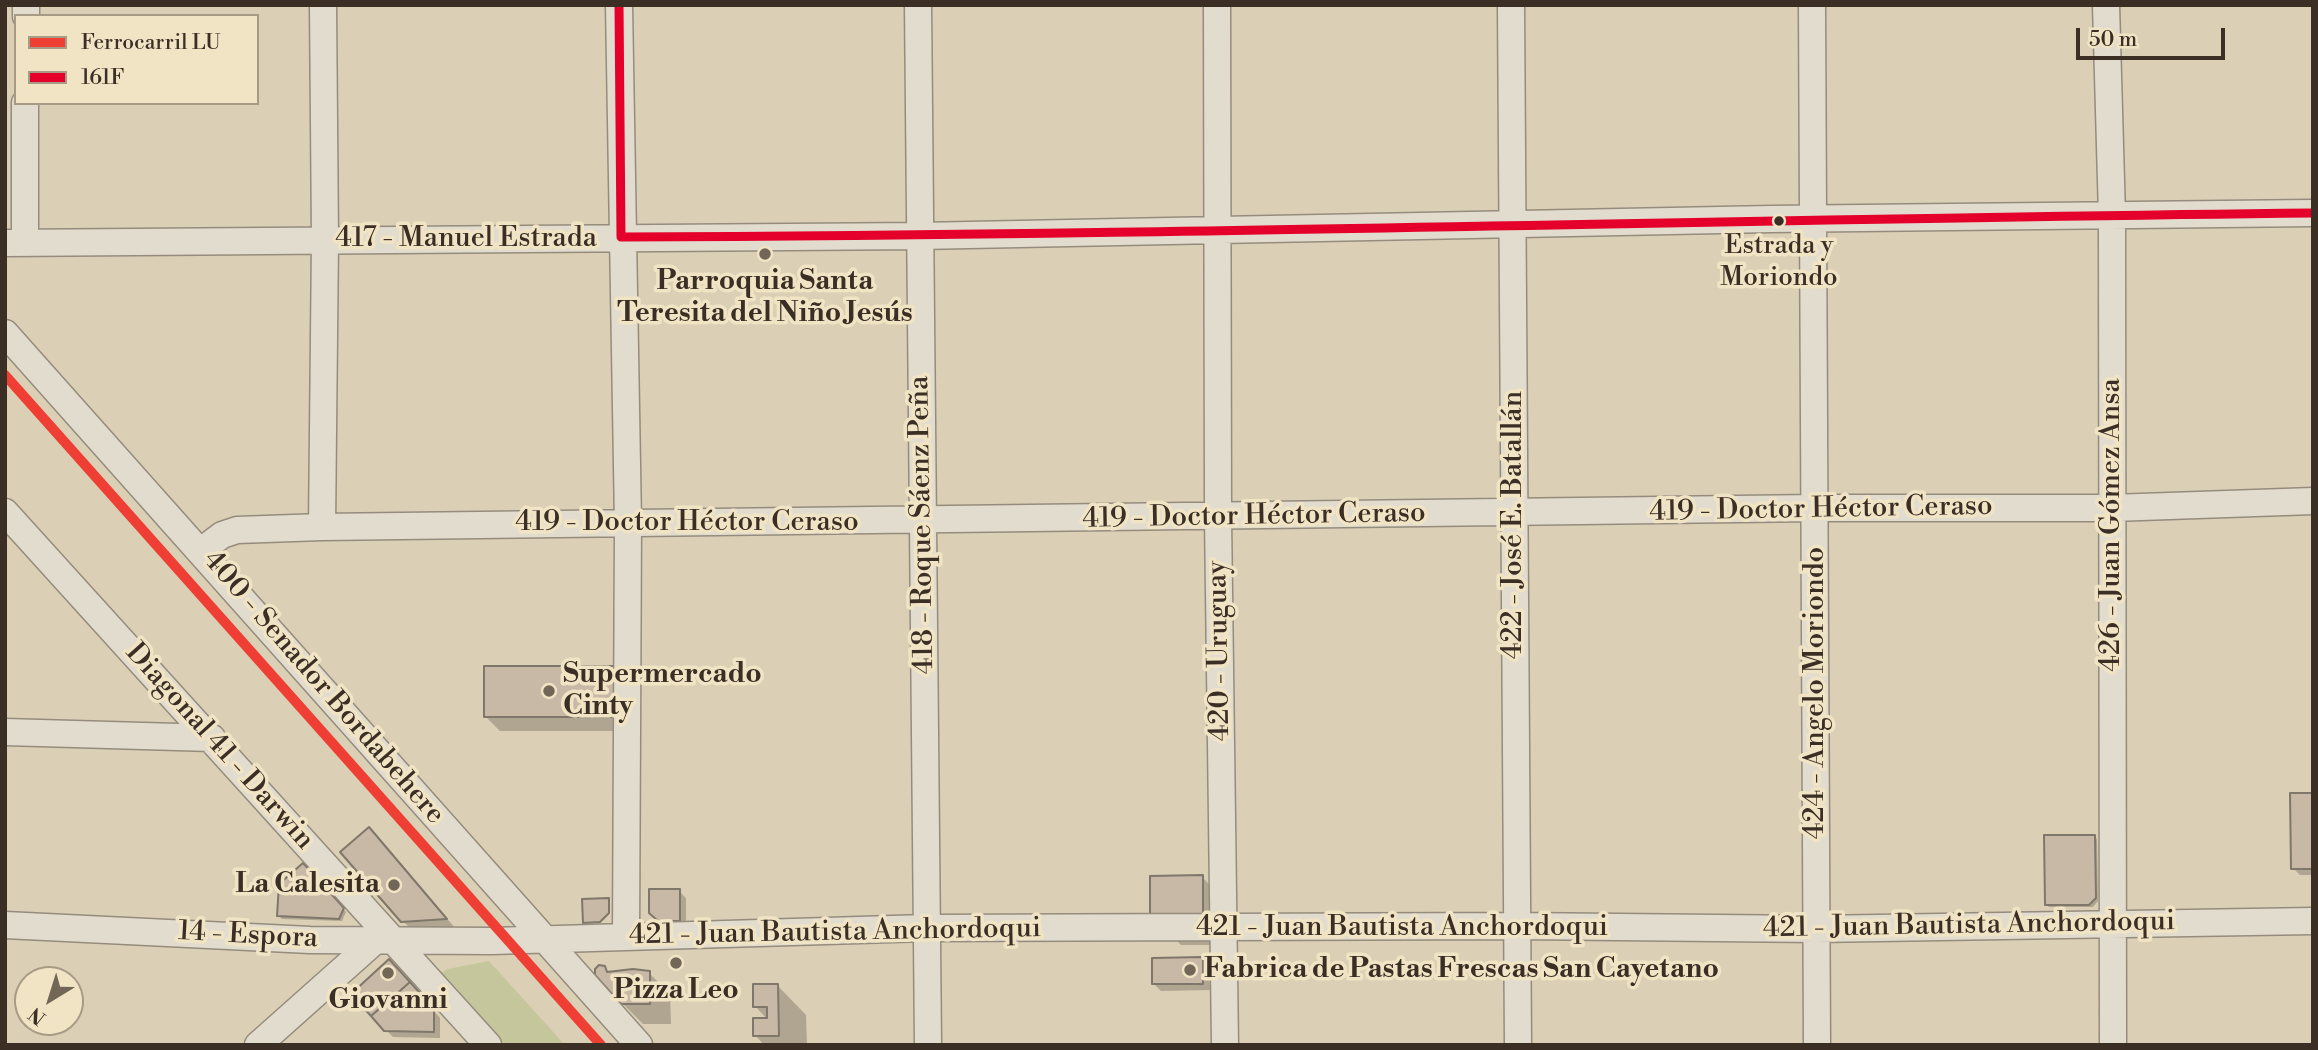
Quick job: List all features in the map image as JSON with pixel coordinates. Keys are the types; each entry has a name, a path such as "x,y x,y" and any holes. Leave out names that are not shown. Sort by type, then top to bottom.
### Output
{"street":[{"path":"322,527 325,240 323,5"},
{"path":"619,5 628,523 626,937"},
{"name":"418 - Roque Sáenz Peña","path":"918,5 928,1045"},
{"name":"420 - Uruguay","path":"1217,5 1218,517 1225,1045"},
{"name":"422 - José E. Batallán","path":"1511,5 1518,1045"},
{"name":"424 - Angelo Moriondo","path":"1812,5 1817,1045"},
{"name":"426 - Juan Gómez Ansa","path":"2106,5 2112,216 2113,1045"},
{"path":"15,242 25,105"},
{"name":"417 - Manuel Estrada","path":"15,242 919,236 2313,213"},
{"name":"400 - Senador Bordabehere","path":"5,333 639,1045"},
{"name":"419 - Doctor Héctor Ceraso","path":"201,551 222,535 237,530 322,527 1513,514 1816,508 2112,508 2313,501"},
{"name":"Diagonal 41 - Darwin","path":"7,519 212,738 464,1034 488,1045"},
{"path":"5,732 212,738"},
{"name":"421 - Juan Bautista Anchordoqui","path":"492,941 926,928 1517,926 1816,929 2313,921"},
{"name":"14 - Espora","path":"5,925 386,940 492,941"},
{"path":"258,1045 386,940"}],"green space":[{"path":"489,961 565,1045 505,1045 441,973 448,969"}],"building":[{"name":"Supermercado Cinty","path":"484,666 614,666 614,717 484,717"},
{"path":"2290,793 2313,793 2313,869 2291,869"},
{"name":"La Calesita","path":"369,827 447,919 401,922 340,852"},
{"path":"2044,835 2095,835 2096,898 2089,905 2045,905"},
{"path":"303,863 344,908 339,919 277,916 279,884"},
{"path":"1203,875 1203,917 1150,917 1150,876"},
{"path":"649,889 680,889 680,921 658,921 649,913"},
{"path":"609,898 609,913 600,922 583,923 582,899"},
{"path":"1203,957 1203,984 1152,984 1152,958"},
{"path":"389,959 410,982 371,1016 351,994"},
{"path":"599,965 605,966 607,972 633,969 650,971 650,1004 621,1004 595,975 595,969"},
{"path":"410,982 434,1009 434,1032 384,1031 371,1016"},
{"path":"753,984 778,984 779,1036 753,1036 753,1018 767,1018 767,1007 753,1007"}],"rail line":[{"name":"LU","path":"5,375 601,1045"}],"transit line":[{"name":"161F","path":"619,5 621,237 2313,213"}],"place":[{"name":"Estrada y Moriondo","path":"1779,221"},
{"name":"Parroquia Santa Teresita del Niño Jesús","path":"765,254"},
{"name":"Supermercado Cinty","path":"549,691"},
{"name":"La Calesita","path":"394,885"},
{"name":"Pizza Leo","path":"676,963"},
{"name":"Fabrica de Pastas Frescas San Cayetano","path":"1190,970"},
{"name":"Giovanni","path":"388,973"}]}
